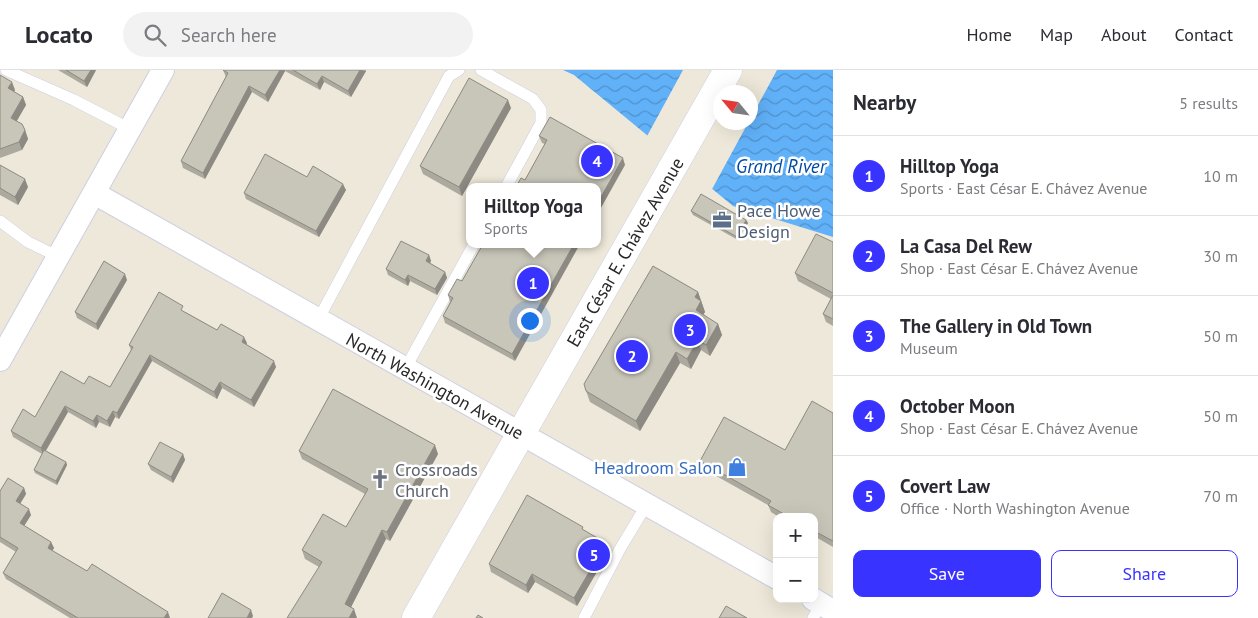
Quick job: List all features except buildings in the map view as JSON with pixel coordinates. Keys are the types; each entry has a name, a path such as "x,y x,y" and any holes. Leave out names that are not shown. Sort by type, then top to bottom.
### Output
{"street":[{"path":"0,360 163,70"},
{"name":"East César E. Chávez Avenue","path":"416,618 728,70"},
{"name":"North Washington Avenue","path":"94,193 773,576"}],"lane":[{"path":"6,70 74,100 130,129"},
{"path":"318,320 449,76 458,70"},
{"path":"481,70 534,99 541,110 541,123 508,183"},
{"path":"0,221 28,242 59,257"},
{"path":"405,369 472,248"},
{"path":"584,618 620,549 647,504"}],"water":[{"name":"Grand River","path":"563,70 833,70 833,237 733,206 574,75"}],"pier":[{"path":"683,70 777,70 758,105 758,85 713,85 713,130 744,130 711,191 646,138"}],"place":[{"name":"October Moon","path":"597,161"},
{"name":"Pace Howe Design","path":"722,220"},
{"name":"Hilltop Yoga","path":"533,283"},
{"name":"The Gallery in Old Town","path":"690,330"},
{"name":"La Casa Del Rew","path":"632,356"},
{"name":"Headroom Salon","path":"737,467"},
{"name":"Crossroads Church","path":"380,479"},
{"name":"Covert Law","path":"594,555"}]}
